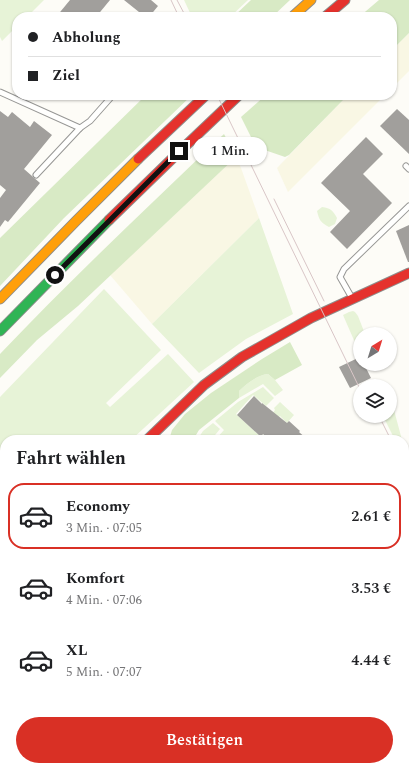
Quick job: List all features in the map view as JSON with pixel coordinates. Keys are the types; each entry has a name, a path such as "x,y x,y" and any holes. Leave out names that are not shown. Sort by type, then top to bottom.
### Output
{"main road":[{"path":"298,12 311,0"},
{"path":"331,12 345,0"},
{"path":"0,299 120,177 201,100"},
{"path":"0,331 102,227 233,100"},
{"path":"154,435 204,386 242,357 298,325 352,298 409,273"}],"lane":[{"path":"0,92 12,97"},
{"path":"18,100 80,128"},
{"path":"36,175 80,128 90,121 109,100"},
{"path":"352,298 340,277 344,269 409,206"}],"shaded area":[{"path":"409,33 409,71 397,83 397,45"},
{"path":"343,100 380,100 288,192 277,168"},
{"path":"236,157 259,218 152,324 110,275"}],"green space":[{"path":"0,0 44,0 32,12 12,12 12,31 2,41 0,37"},
{"path":"184,0 248,0 235,12 190,12"},
{"path":"251,0 290,0 277,12 238,12"},
{"path":"379,0 409,0 409,33 397,45 397,12 365,12"},
{"path":"141,100 187,100 64,218 0,286 0,238"},
{"path":"260,100 343,100 289,155 285,157 256,147 241,117"},
{"path":"224,134 236,157 78,306 37,340 0,378 0,354 139,215"},
{"path":"322,207 330,209 334,213 337,218 335,224 329,227 321,221 317,211"},
{"path":"259,218 293,314 246,339 199,373 152,324"},
{"path":"104,289 161,350 106,403 110,407 168,354 194,382 136,435 0,435 0,397"},
{"path":"349,312 355,312 362,327 353,327 353,338 343,315"},
{"path":"290,342 302,365 275,380 268,374 252,380 239,391 239,398 199,430 196,435 170,435 172,430 185,414 211,393"},
{"path":"268,374 283,390 275,396 263,384 239,398 239,391 252,380"},
{"path":"263,387 274,398 266,406 253,395 236,414 259,435 220,435 224,430 215,421 238,402"},
{"path":"280,402 294,415 287,423 280,416 276,420 271,415 275,410 274,408"},
{"path":"397,421 401,435 392,435 386,423 397,423"},
{"path":"213,423 220,429 215,435 200,435"}],"building":[{"path":"70,0 110,0 100,12 60,12"},
{"path":"124,0 151,0 158,6 153,12 139,12"},
{"path":"397,109 409,120 409,154 380,126"},
{"path":"0,111 8,117 12,112 30,127 34,121 52,135 24,169 40,183 8,222 5,220 0,227 0,198 6,190 0,185"},
{"path":"366,137 383,154 363,174 392,203 347,249 330,232 350,211 321,183"},
{"path":"409,225 409,262 408,262 396,231"},
{"path":"353,360 353,371 368,371 371,378 353,379 353,387 350,388 339,367"},
{"path":"254,396 287,423 289,421 302,435 259,435 237,415"}],"tram line":[{"path":"171,0 177,12"},
{"path":"177,0 183,12"},
{"path":"219,100 355,379"},
{"path":"274,199 324,301"},
{"path":"382,423 388,435"}],"traffic: fast":[{"path":"0,331 109,220"}],"traffic: slow":[{"path":"298,12 311,0"},
{"path":"0,299 138,159"}],"traffic: jam":[{"path":"331,12 345,0"},
{"path":"138,159 201,100"},
{"path":"109,220 234,100"},
{"path":"152,435 204,385 242,357 311,318 409,273"}],"route":[{"path":"55,275 179,151"}]}
